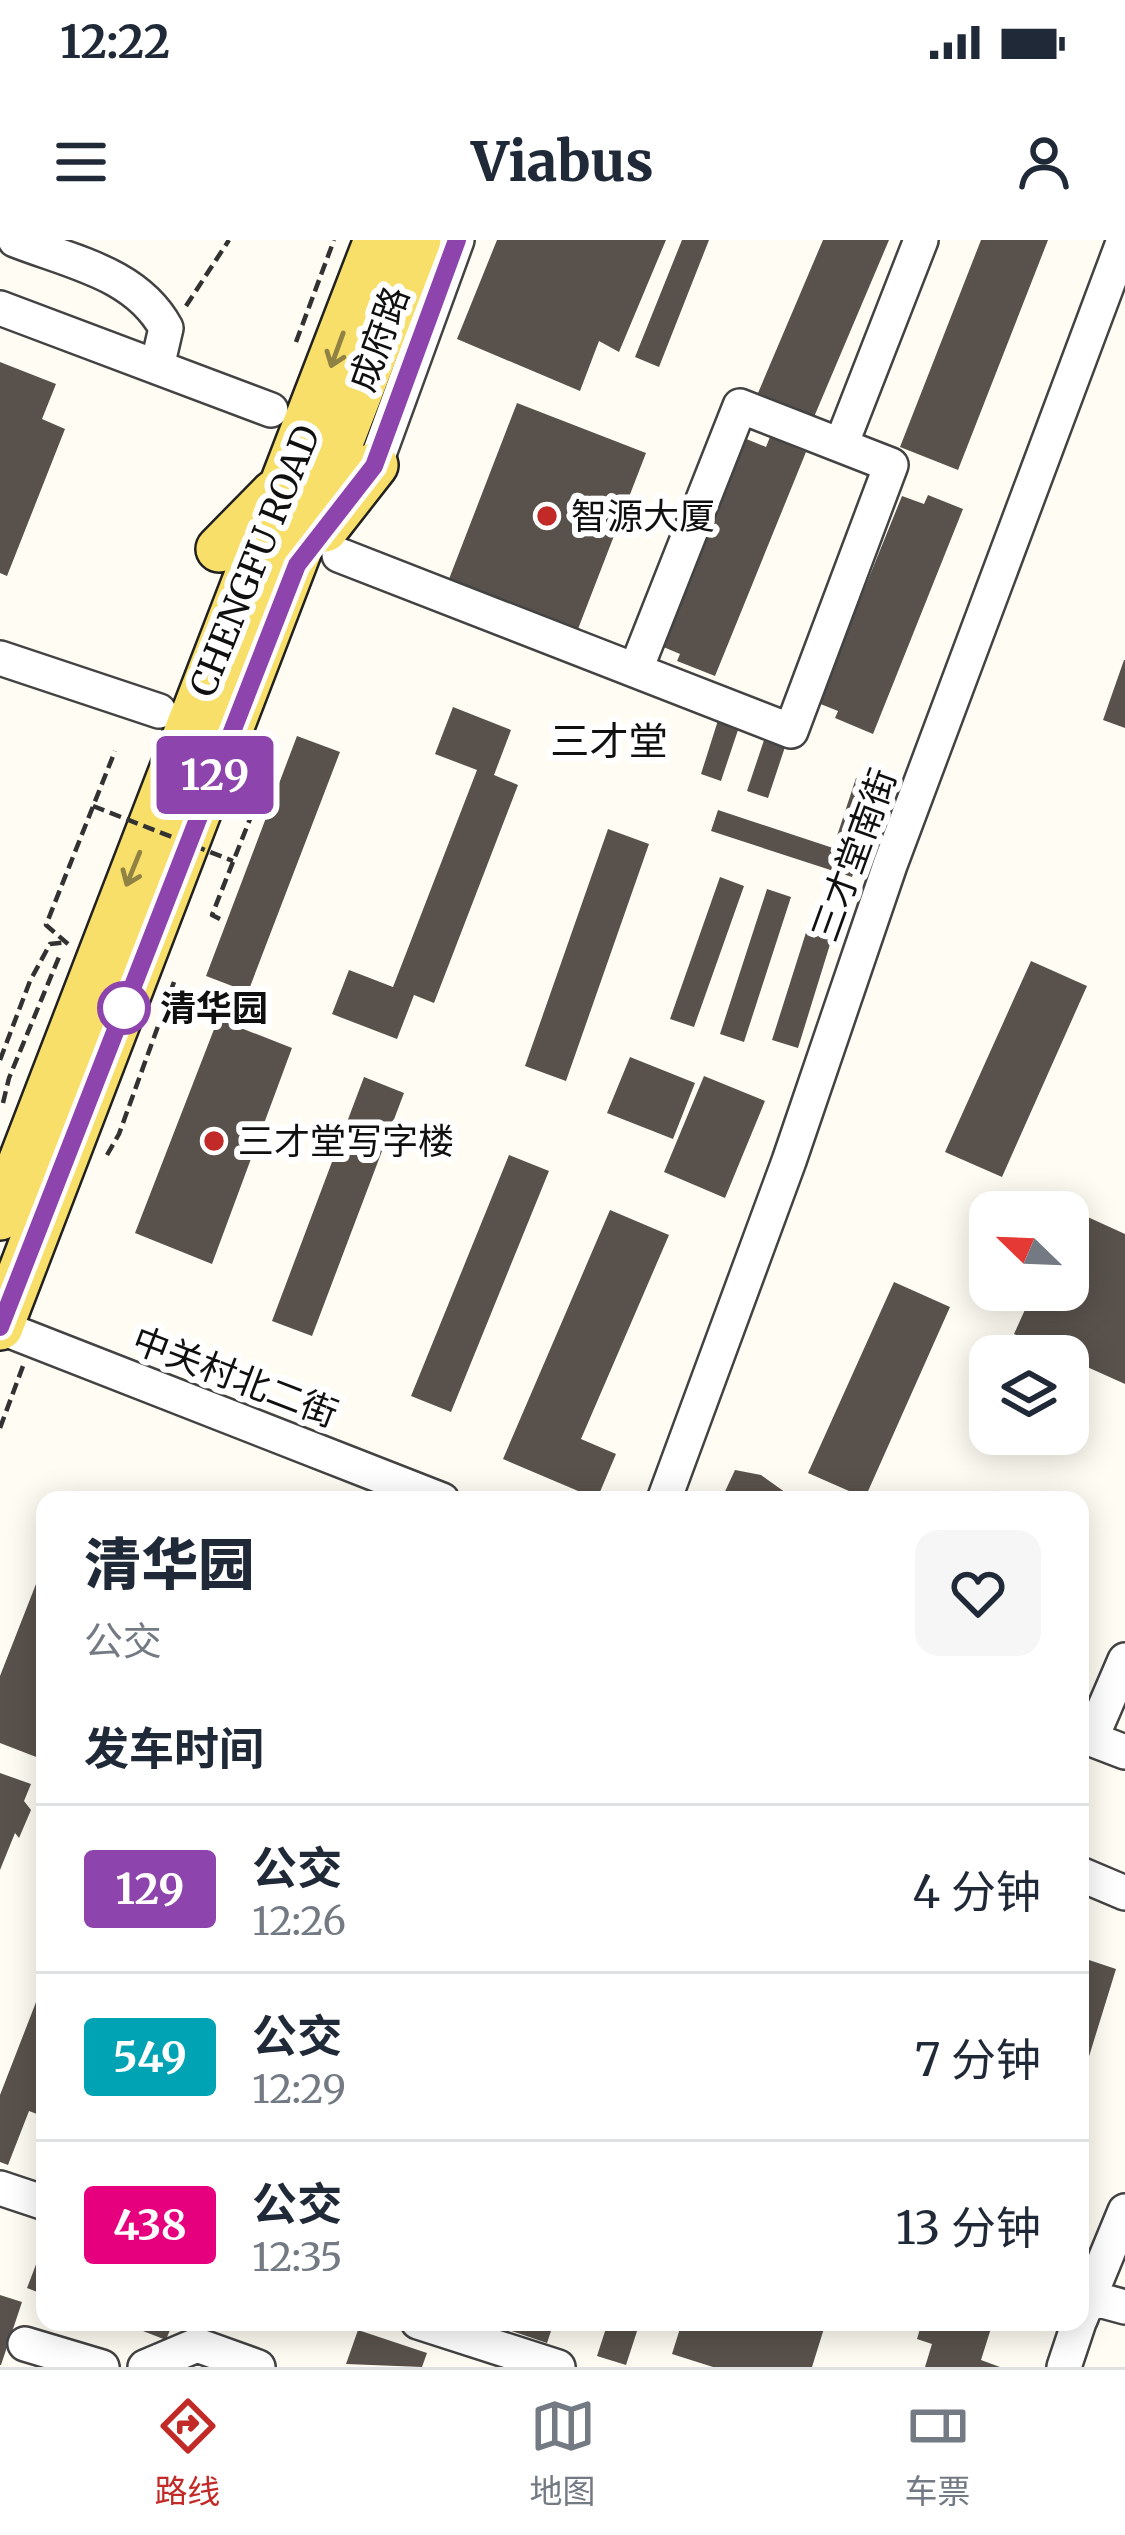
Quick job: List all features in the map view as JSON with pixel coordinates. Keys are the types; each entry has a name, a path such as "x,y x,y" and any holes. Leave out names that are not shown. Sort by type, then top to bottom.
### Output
{"main road":[{"name":"CHENGFU ROAD","path":"0,1217 377,240"},
{"name":"CHENGFU ROAD","path":"0,1327 318,560 418,240"},
{"path":"318,560 374,466"},
{"path":"219,549 288,478"}],"street":[{"path":"15,240 121,281 150,300 166,328 157,368"},
{"name":"成府路","path":"374,466 458,240"},
{"path":"841,445 921,240"},
{"name":"三才堂南街","path":"667,1491 789,1161 890,866 1124,240"},
{"path":"0,308 271,410"},
{"path":"318,560 636,669 791,731 891,465 740,406 636,669"},
{"path":"0,658 156,719 0,676"},
{"name":"中关村北二街","path":"0,1327 419,1491"},
{"path":"1125,1660 1091,1739 1125,1752"},
{"path":"1089,1878 1125,1892"},
{"path":"0,2188 36,2200"},
{"path":"1089,2296 1125,2211"},
{"path":"1089,2312 1125,2307"},
{"path":"446,2331 558,2367"},
{"path":"1064,2367 1076,2331"},
{"path":"25,2344 102,2367"},
{"path":"145,2367 197,2345 258,2367"}],"path":[{"path":"166,328 200,291 230,240"},
{"path":"76,953 46,925 115,751"},
{"path":"220,919 212,915 266,776 274,779"},
{"path":"93,806 233,861"},
{"path":"0,1060 30,981 50,944 67,942"}],"building":[{"path":"497,240 666,240 619,352 599,341 580,391 457,339"},
{"path":"682,240 709,240 659,367 635,357"},
{"path":"823,240 889,240 814,417 758,393"},
{"path":"981,240 1048,240 958,470 900,447"},
{"path":"0,362 56,384 42,419 65,429 7,576 0,573"},
{"name":"智源大厦","path":"517,403 646,453 578,629 449,579"},
{"path":"770,437 806,452 715,676 677,661 680,654 661,646 744,438 766,447"},
{"path":"928,495 963,509 873,734 835,718 838,711 818,703 902,496 924,504"},
{"path":"1125,660 1125,728 1103,720"},
{"path":"453,707 511,730 494,775 518,785 434,1003 414,995 397,1039 332,1014 349,970 393,987 477,770 435,754"},
{"path":"720,714 741,721 721,781 701,774"},
{"path":"767,731 788,738 768,798 747,791"},
{"path":"297,736 340,752 248,992 206,976"},
{"path":"856,778 882,786 852,877 711,831 718,810 833,848"},
{"path":"608,829 649,844 566,1081 525,1066"},
{"path":"720,877 744,886 694,1027 670,1019"},
{"path":"767,889 791,897 744,1042 720,1034"},
{"path":"815,904 840,912 798,1048 772,1040"},
{"path":"1031,961 1087,986 1002,1177 945,1152"},
{"name":"三才堂写字楼","path":"218,1019 292,1048 212,1264 135,1233"},
{"path":"630,1057 695,1083 673,1139 607,1113"},
{"path":"704,1076 765,1101 725,1198 664,1172"},
{"path":"364,1077 404,1093 312,1336 272,1321"},
{"path":"509,1155 549,1171 451,1412 411,1396"},
{"path":"610,1210 669,1235 581,1439 616,1454 600,1491 578,1491 503,1459"},
{"path":"1089,1218 1125,1234 1125,1384 1089,1368 1089,1335 1014,1334 1024,1311 1089,1311"},
{"path":"894,1282 950,1307 868,1491 849,1491 808,1473"},
{"path":"735,1470 761,1475 783,1491 725,1491"},
{"path":"36,1584 36,1757 0,1743 0,1676"},
{"path":"0,1773 31,1784 24,1801 31,1810 19,1838 15,1833 0,1870"},
{"path":"1089,1960 1116,1969 1089,2057"},
{"path":"36,2002 36,2114 29,2111 8,2165 0,2162 0,2095"},
{"path":"36,2264 36,2292 27,2288"},
{"path":"0,2295 22,2302 1,2365 0,2365"},
{"path":"143,2331 170,2331 166,2340"},
{"path":"358,2331 427,2353 422,2367 346,2364"},
{"path":"512,2331 551,2331 547,2343"},
{"path":"605,2331 637,2331 626,2365 597,2356"},
{"path":"679,2331 823,2331 812,2367 713,2367 672,2354"},
{"path":"919,2331 990,2331 981,2360 1000,2367 925,2367 932,2344 917,2339"}],"bus line":[{"name":"129","path":"0,1327 297,565 374,466 457,240"}],"place":[{"name":"智源大厦","path":"547,516"},
{"name":"清华园","path":"124,1008"},
{"name":"三才堂写字楼","path":"214,1141"}],"district":[{"name":"三才堂","path":"609,741"}]}
